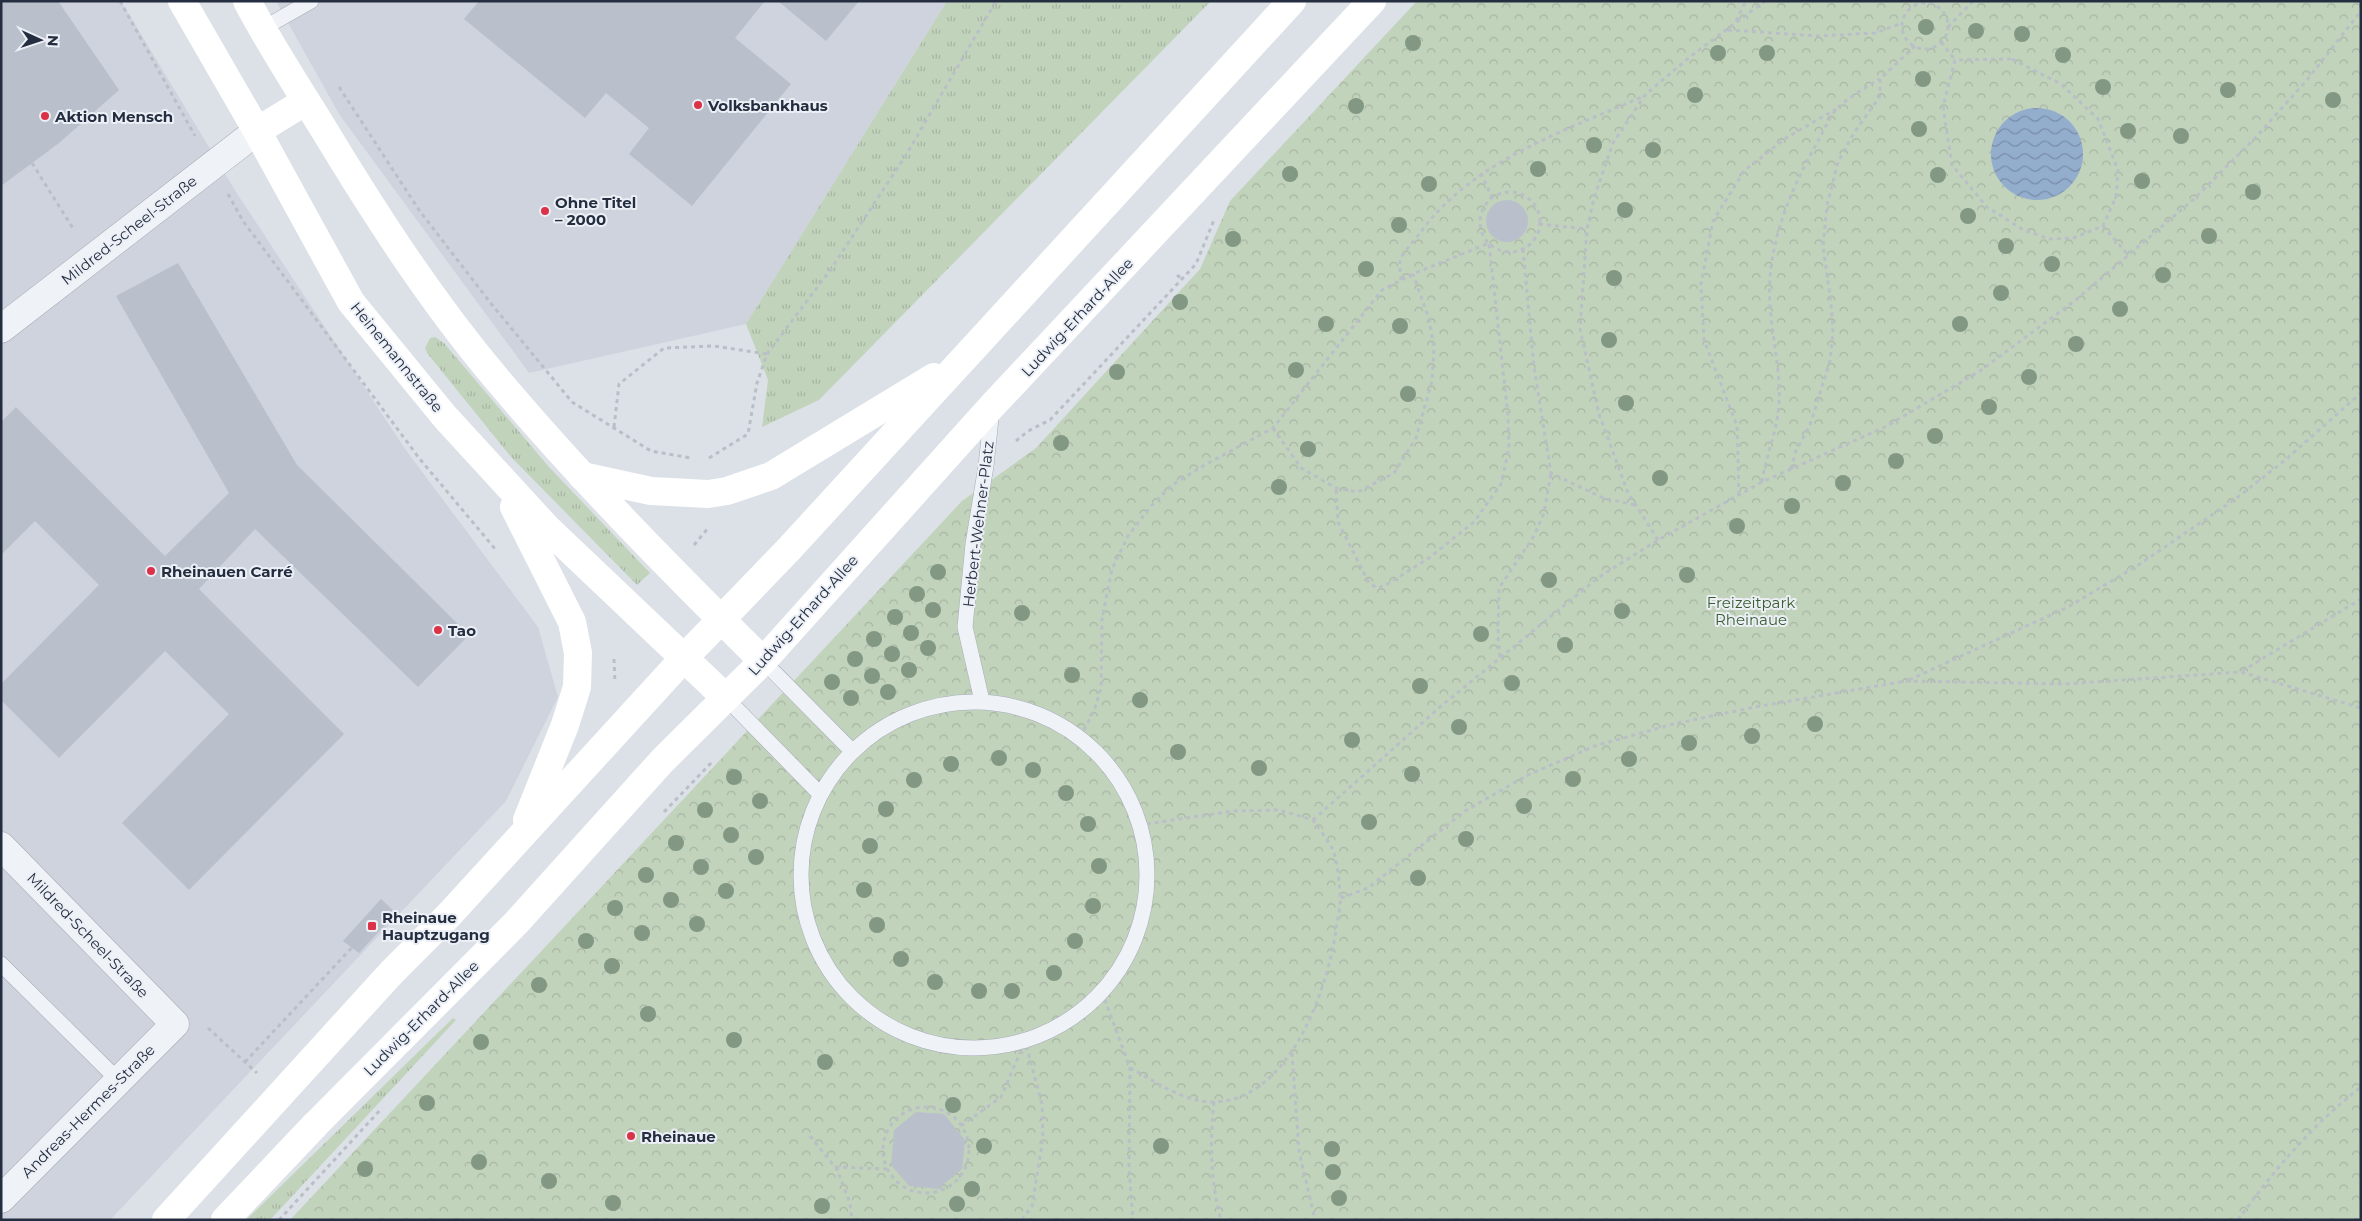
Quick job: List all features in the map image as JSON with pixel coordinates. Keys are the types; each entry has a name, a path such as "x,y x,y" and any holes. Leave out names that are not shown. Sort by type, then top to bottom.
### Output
{"main road":[{"name":"Heinemannstraße","path":"182,1 257,131 351,302 446,417 547,528 726,698"},
{"path":"246,1 391,235 460,333 496,378 582,476 763,661"},
{"path":"166,1220 392,972 448,916 1292,1"},
{"name":"Ludwig-Erhard-Allee","path":"225,1220 329,1111 517,922 663,760 763,661 992,406 1372,1"},
{"path":"257,131 306,100"},
{"path":"582,476 651,491 708,494 727,491 771,476 961,360"},
{"path":"497,474 572,622 578,653 577,687 565,725 521,835"}],"street":[{"name":"Mildred-Scheel-Straße","path":"1,329 257,131"},
{"name":"Mildred-Scheel-Straße","path":"1,846 175,1024"},
{"name":"Andreas-Hermes-Straße","path":"1,1199 175,1024"}],"lane":[{"path":"262,29 311,1"},
{"name":"Herbert-Wehner-Platz","path":"982,701 965,627 973,544 986,466 992,406"},
{"path":"763,661 852,750"},
{"path":"726,698 820,794"},
{"path":"982,701 1034,711 1080,736 1107,762 1127,792 1140,825 1148,869 1143,914 1128,955 1102,992 1080,1013 1054,1029 1025,1041 995,1047 965,1048 935,1044 892,1030 865,1009 832,974 810,931 801,884 804,838 820,794 852,750 890,722 935,705 982,701"},
{"path":"1,964 119,1080"}],"path":[{"path":"707,460 748,434 756,383 767,354 831,269 906,155 996,1"},
{"path":"1736,22 1746,1"},
{"path":"1401,280 1400,261 1435,213 1465,184 1481,173 1539,142 1645,95 1691,56 1765,1"},
{"path":"1948,27 1944,12 1927,2 1914,6 1907,11 1902,23 1905,37 1915,46 1931,48 1941,42 1948,27 1972,1"},
{"path":"1313,820 1500,657 1599,577 1658,540 1762,482 1885,427 1980,371 2077,299 2194,199 2256,137 2307,80 2361,11"},
{"path":"1727,30 1820,36 1875,34 1902,23"},
{"path":"1941,42 1955,60"},
{"path":"1739,495 1737,426 1704,340 1701,284 1713,221 1744,171 1786,138 1836,109 1880,78 1915,46"},
{"path":"2012,59 2061,84 2098,119 2118,170 2116,197 2103,226 2073,238 2049,239 2022,229 1987,208 1952,165 1942,106 1955,60 2012,59"},
{"path":"1792,469 1794,453 1810,425 1830,362 1833,332 1832,303 1823,246 1827,205 1838,162 1854,132 1880,96 1880,78"},
{"path":"333,80 344,92 419,210 489,301 572,402 651,451 697,459"},
{"path":"1645,95 1613,144 1594,198 1587,229 1580,330 1599,414 1628,493 1658,540"},
{"path":"1762,482 1764,468 1775,437 1779,404 1770,304 1771,271 1777,236 1786,206 1799,175 1836,109"},
{"path":"32,163 92,260"},
{"path":"1481,173 1492,198"},
{"path":"1503,193 1517,193 1526,197 1534,204 1539,213 1539,224 1538,232 1533,241 1522,249 1513,252 1501,251 1485,239 1480,226 1480,216 1492,198 1503,193"},
{"path":"1539,224 1587,229"},
{"path":"2103,226 2128,255"},
{"path":"1080,736 1094,711 1101,688 1102,619 1112,568 1128,536 1150,506 1172,485 1202,466 1272,428 1382,290 1413,274 1489,243"},
{"path":"1336,488 1338,522 1369,583 1377,588 1386,585 1429,558 1474,522 1501,484 1509,448 1508,416 1489,243"},
{"path":"1500,657 1498,637 1499,588 1534,536 1544,513 1551,473 1534,367 1522,249"},
{"path":"1272,428 1301,468 1336,488 1358,492 1394,472 1416,438 1432,382 1434,347 1429,319 1413,274"},
{"path":"1038,426 1050,420 1182,279 1177,275"},
{"path":"614,427 618,384 664,348 714,346 767,354"},
{"path":"1110,347 1114,351"},
{"path":"1906,681 2068,607 2133,569 2238,497 2284,462 2361,393"},
{"path":"1551,473 1603,498 1636,505"},
{"path":"688,552 711,525 711,521"},
{"path":"2241,672 2361,599"},
{"path":"613,657 615,685 620,689"},
{"path":"1341,898 1368,888 1465,810 1528,775 1595,746 1673,724 1755,707 1906,681 2065,684 2241,672 2361,708"},
{"path":"1130,1068 1193,1099 1214,1102 1239,1096 1262,1084 1292,1052 1310,1021 1332,954 1341,898 1333,850 1313,820 1279,810 1260,810 1233,811 1140,825"},
{"path":"175,1024 208,1028 245,1062 372,926"},
{"path":"1102,992 1130,1068 1129,1168 1133,1220"},
{"path":"961,1126 1001,1097 1025,1041"},
{"path":"1022,1220 1032,1206 1043,1138 1042,1104 1025,1041"},
{"path":"1292,1052 1299,1151 1315,1220"},
{"path":"2238,1220 2294,1147 2335,1107 2361,1087"},
{"path":"1214,1102 1211,1132 1214,1194 1221,1220"},
{"path":"920,1108 932,1108 948,1114 961,1126 967,1138 969,1152 965,1166 958,1178 948,1188 934,1192 913,1191 895,1180 887,1169 884,1158 885,1135 899,1116 920,1108"},
{"path":"810,1136 836,1167 850,1203 852,1220"},
{"path":"836,1167 887,1169"}],"shaded area":[{"path":"1,1 121,1 236,192 405,449 538,627 558,697 506,801 110,1220 1,1220"},
{"path":"276,1 947,1 746,324 529,373 339,114"}],"green space":[{"path":"947,1 1211,1 819,400 762,427 768,380 746,324"},
{"name":"Freizeitpark Rheinaue","path":"1417,1 2361,1 2361,1220 290,1220 962,501 1036,448 1200,269 1230,201"},
{"path":"435,337 444,343 549,467 650,573 637,585 511,457 427,353 425,348 430,338"},
{"path":"453,1018 456,1020 270,1220 246,1220"}],"water":[{"path":"2037,108 2055,112 2069,122 2079,136 2083,154 2079,172 2069,186 2055,196 2037,200 2019,196 2005,186 1995,172 1991,154 1995,136 2005,122 2019,112"}],"building":[{"name":"Aktion Mensch","path":"1,1 58,1 119,90 59,143 1,186"},
{"name":"Volksbankhaus","path":"479,1 765,1 735,38 791,84 692,206 629,154 649,128 606,93 585,118 464,19"},
{"path":"778,1 859,1 826,41"},
{"path":"1511,200 1519,203 1525,209 1528,221 1525,233 1519,239 1503,242 1495,239 1489,233 1486,217 1489,209 1495,203"},
{"name":"Rheinauen Carré","path":"178,263 297,465 469,635 418,687 255,529 199,589 344,734 189,890 122,823 229,714 165,651 59,758 1,700 1,684 99,585 35,521 1,555 1,422 16,407 165,556 229,493 116,296"},
{"path":"381,899 396,913 359,953 343,941"},
{"path":"916,1112 944,1114 965,1140 962,1169 938,1189 909,1186 891,1165 894,1130"}],"place":[{"name":"Volksbankhaus","path":"698,105"},
{"name":"Aktion Mensch","path":"45,116"},
{"name":"Ohne Titel – 2000","path":"545,211"},
{"name":"Rheinauen Carré","path":"151,571"},
{"name":"Tao","path":"438,630"},
{"name":"Rheinaue Hauptzugang","path":"372,926"},
{"name":"Rheinaue","path":"631,1136"}]}
